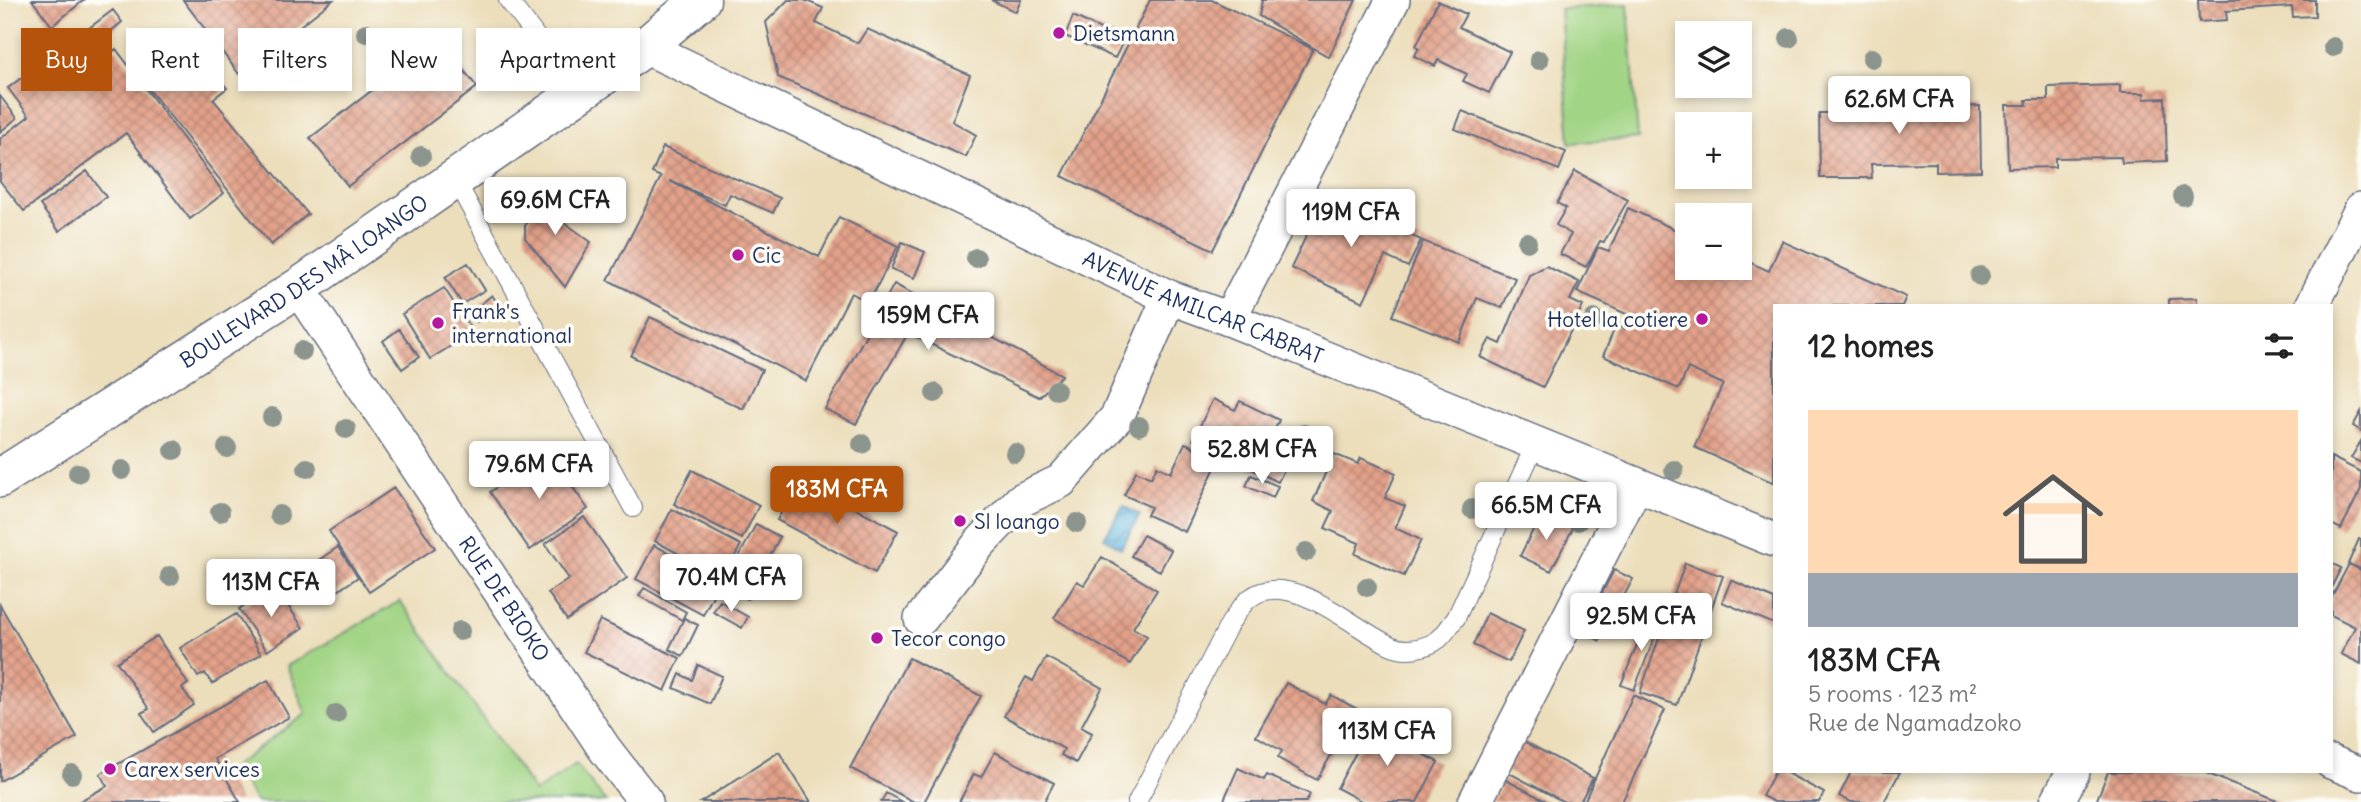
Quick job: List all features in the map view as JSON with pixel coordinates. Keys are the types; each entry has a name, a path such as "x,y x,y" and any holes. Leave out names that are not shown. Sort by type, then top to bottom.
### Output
{"street":[{"name":"BOULEVARD DES MÂ LOANGO","path":"0,478 298,288 645,47 701,0"},
{"path":"1229,319 1393,0"},
{"name":"AVENUE AMILCAR CABRAT","path":"645,47 1169,297 1773,540"},
{"path":"2313,304 2361,209"},
{"name":"RUE DE BIOKO","path":"298,288 604,748 646,802"},
{"path":"921,619 980,543 1021,500 1061,481 1117,417 1169,297"},
{"path":"1475,802 1636,485"},
{"path":"2333,763 2361,774"},
{"path":"2057,802 2072,773"}],"lane":[{"path":"508,0 580,93"},
{"path":"455,179 633,508"},
{"path":"1137,802 1230,623 1250,598 1266,590 1288,591 1303,596 1394,647 1416,649 1438,640 1456,618 1535,445"}],"green space":[{"path":"1628,4 1638,138 1570,143 1560,9"},
{"path":"400,601 535,792 576,764 606,802 256,802 234,766 306,714 287,666"}],"water":[{"path":"1123,506 1140,515 1121,548 1104,538"}],"building":[{"path":"32,0 84,0 52,26"},
{"path":"183,0 333,0 297,28 238,28 238,73 224,54 224,28 204,28"},
{"path":"788,0 804,0 823,8 816,23 858,43 867,29 970,75 952,121 976,135 966,157 778,77 766,22"},
{"path":"991,0 1021,0 1016,12"},
{"path":"1150,0 1212,0 1313,49 1213,250 1062,176"},
{"path":"1262,0 1356,0 1329,57 1259,16"},
{"path":"2198,0 2315,0 2315,16 2293,17 2292,7 2226,11 2227,20 2199,22"},
{"path":"1438,1 1466,14 1459,27 1510,52 1489,93 1463,81 1467,74 1438,60 1435,66 1414,56 1419,48 1416,46"},
{"path":"113,10 122,22 112,30 112,28 89,28"},
{"path":"1073,16 1124,40 1115,58 1065,36"},
{"path":"116,49 126,62 126,91 148,91 224,193 190,219 126,133 24,211 0,181 0,139 29,116 8,88 21,78 21,91 112,91 112,52"},
{"path":"462,68 476,86 348,186 310,138 371,91 462,91"},
{"path":"2120,85 2120,93 2144,93 2144,99 2165,98 2167,161 2122,163 2121,157 2055,158 2055,167 2008,168 2006,105 2027,105 2026,100 2048,100 2048,87"},
{"path":"150,91 223,91 213,99 308,214 271,245"},
{"path":"1936,92 1936,107 1980,106 1981,171 1936,172 1936,163 1871,164 1872,178 1820,178 1819,113 1859,113 1859,94"},
{"path":"0,96 17,118 0,132"},
{"path":"1462,111 1566,152 1559,170 1455,129"},
{"path":"663,147 780,198 773,213 730,194 725,205 670,181 819,257 839,217 898,246 869,302 851,293 806,381 608,280 661,177 652,173"},
{"path":"87,171 106,197 59,231 40,205"},
{"path":"1575,171 1628,200 1586,267 1560,254 1571,234 1556,225 1566,208 1557,203"},
{"path":"548,188 570,205 557,217 591,242 565,287 525,238 525,226 540,203 537,197"},
{"path":"1325,196 1421,240 1408,267 1385,256 1363,302 1291,268"},
{"path":"1628,208 1675,230 1675,280 1752,280 1752,263 1769,271 1782,241 1906,297 1903,304 1773,304 1773,483 1694,447 1723,384 1688,368 1679,389 1603,356 1616,325 1625,329 1631,316 1577,292 1598,247 1609,251"},
{"path":"1423,241 1515,278 1502,308 1477,298 1459,342 1392,316"},
{"path":"902,242 925,252 914,278 891,269"},
{"path":"468,263 485,290 462,304 445,277"},
{"path":"1546,266 1579,282 1570,300 1583,306 1543,387 1480,357 1490,339 1501,344 1529,275"},
{"path":"894,284 1062,375 1039,397 908,333 856,424 825,409"},
{"name":"Frank's international","path":"444,288 473,332 430,359 402,314"},
{"path":"492,295 498,304 477,322 470,313"},
{"path":"2197,298 2197,304 2169,304 2169,299"},
{"path":"650,317 762,370 743,409 631,356"},
{"path":"399,329 419,357 402,369 383,341"},
{"path":"1213,399 1235,410 1240,401 1279,420 1275,429 1299,440 1278,482 1193,440"},
{"path":"2361,412 2361,431 2353,426"},
{"path":"2361,441 2361,463 2351,458"},
{"path":"1185,443 1219,459 1185,532 1147,515 1151,507 1124,495 1136,471 1151,478 1157,466 1171,473"},
{"path":"548,452 588,509 530,550 490,492"},
{"path":"1334,454 1358,464 1361,458 1396,473 1385,498 1405,506 1395,528 1421,540 1404,576 1355,554 1359,543 1325,528 1333,511 1313,501"},
{"path":"2333,458 2361,472 2361,489 2341,529 2333,525"},
{"path":"692,470 759,505 742,539 674,504"},
{"path":"1251,475 1278,486 1273,498 1246,486"},
{"path":"800,478 898,531 875,573 777,520"},
{"path":"394,488 435,548 369,592 329,531"},
{"path":"672,509 741,545 723,578 655,541"},
{"path":"1542,512 1573,528 1551,571 1520,556"},
{"path":"584,517 627,578 567,620 548,593 569,579 545,544"},
{"path":"756,524 780,537 747,599 723,587"},
{"path":"1143,535 1171,550 1160,571 1131,556"},
{"path":"2361,539 2361,569 2348,564"},
{"path":"654,545 721,580 703,615 636,579"},
{"path":"338,547 358,577 336,592 316,562"},
{"path":"1102,557 1157,590 1133,628 1147,636 1130,664 1054,618 1077,581 1084,585"},
{"path":"1685,563 1723,576 1677,705 1640,693"},
{"path":"2333,564 2341,568 2333,584"},
{"path":"2349,564 2361,570 2361,664 2341,654 2355,627 2333,616 2333,594"},
{"path":"1614,570 1633,579 1600,641 1582,631"},
{"path":"1731,580 1773,599 1773,624 1722,602"},
{"path":"275,586 303,628 267,651 239,609"},
{"path":"644,588 686,612 682,620 639,596"},
{"path":"720,601 748,617 742,628 713,612"},
{"path":"0,605 77,737 0,781"},
{"path":"1487,613 1524,631 1509,662 1473,645"},
{"path":"236,614 261,654 212,684 205,673 198,677 180,648"},
{"path":"1649,615 1661,621 1634,690 1621,685"},
{"path":"684,618 698,625 683,656 669,649"},
{"path":"600,620 680,658 665,691 584,652"},
{"path":"157,636 188,684 182,688 194,705 154,732 141,713 149,709 117,662"},
{"path":"1046,657 1102,688 1081,727 1092,733 1076,763 1061,755 1064,749 1004,716 1026,677 1033,681"},
{"path":"909,658 981,696 924,802 914,802 850,768"},
{"path":"698,665 722,676 710,704 674,688 680,674 692,680"},
{"path":"268,680 289,717 215,759 240,802 78,802 107,786 100,774"},
{"path":"1286,683 1325,704 1331,695 1357,709 1317,780 1278,758 1282,751 1256,736"},
{"path":"1633,695 1665,710 1622,802 1584,802"},
{"path":"1375,717 1405,732 1399,742 1438,762 1417,802 1363,802 1337,788"},
{"path":"1518,738 1593,778 1580,802 1564,802 1502,769"},
{"path":"779,752 811,802 701,802"},
{"path":"995,752 1054,783 1044,802 959,802 974,774 981,777"},
{"path":"1238,768 1264,780 1267,775 1310,794 1306,802 1223,802"},
{"path":"1774,773 1787,773 1824,793 1819,802 1774,802 1762,796"},
{"path":"1899,773 1884,802 1851,802 1839,796 1850,774"},
{"path":"2108,773 2206,773 2280,802 2096,802"},
{"path":"1504,779 1548,802 1492,802"},
{"path":"886,793 902,802 881,802"}],"place":[{"name":"Dietsmann","path":"1059,33"},
{"name":"Cic","path":"738,255"},
{"name":"Hotel la cotiere","path":"1702,319"},
{"name":"Frank's international","path":"438,323"},
{"name":"Sl loango","path":"960,521"},
{"name":"Tecor congo","path":"877,638"},
{"name":"Carex services","path":"110,769"}]}
